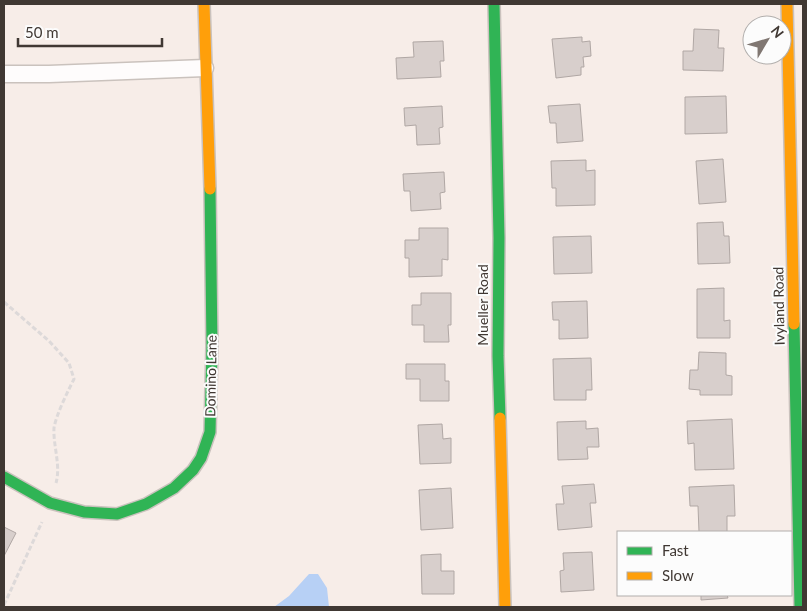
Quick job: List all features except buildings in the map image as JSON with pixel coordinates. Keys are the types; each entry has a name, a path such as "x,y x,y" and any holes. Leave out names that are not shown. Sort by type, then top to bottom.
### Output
{"street":[{"name":"Domino Lane","path":"4,477 50,503 84,512 117,514 146,504 174,488 193,470 201,458 210,432 212,346 211,237 204,4"},
{"name":"Mueller Road","path":"494,4 499,238 498,356 506,607"},
{"name":"Ivyland Road","path":"787,4 800,607"},
{"path":"4,74 205,68"}],"path":[{"path":"4,302 49,341 68,363 74,379 66,394 54,427 59,474 50,503 4,606"}],"water":[{"path":"309,574 318,574 327,588 329,607 274,607 289,596"}],"traffic: fast":[{"path":"494,4 499,238 498,356 500,418"},
{"path":"4,477 50,503 84,512 117,514 146,504 174,488 193,470 201,458 210,432 212,346 210,189"},
{"path":"794,324 800,607"}],"traffic: slow":[{"path":"204,4 210,189"},
{"path":"787,4 794,324"},
{"path":"500,418 505,607"}]}
